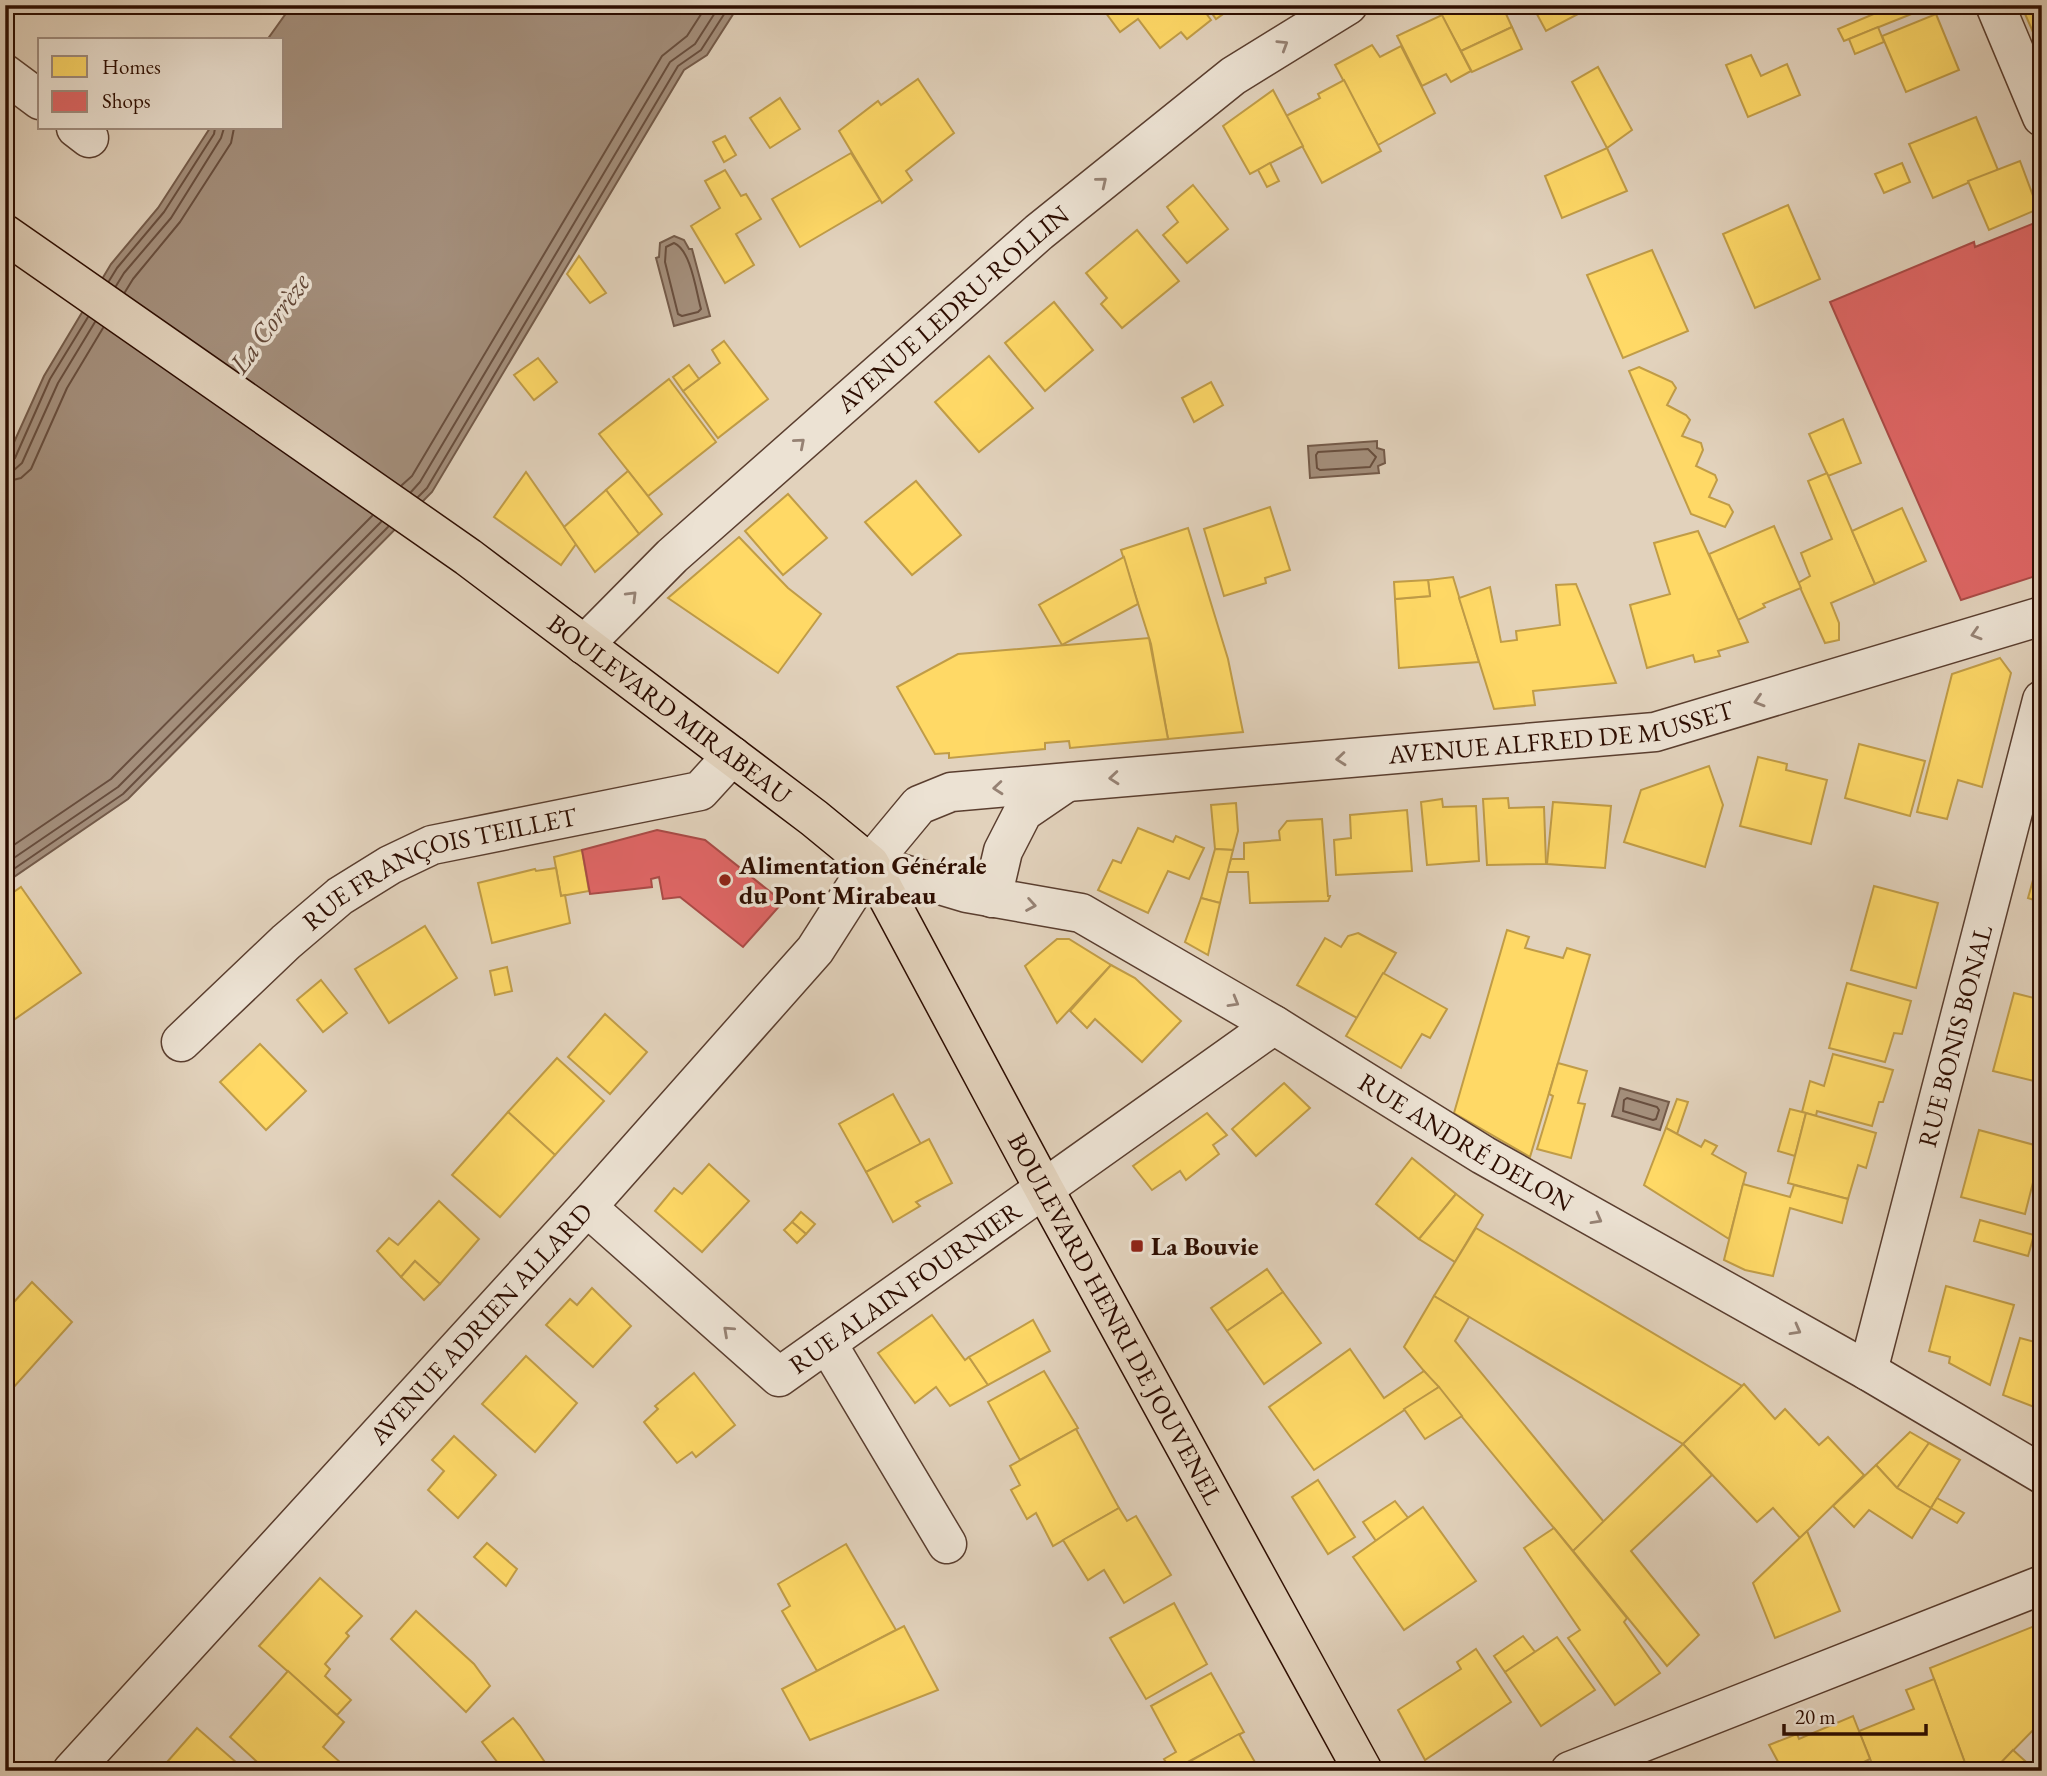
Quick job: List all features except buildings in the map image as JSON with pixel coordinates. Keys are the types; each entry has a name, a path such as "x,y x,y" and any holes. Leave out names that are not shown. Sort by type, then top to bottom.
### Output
{"main road":[{"name":"BOULEVARD MIRABEAU","path":"7,235 468,557 814,818 870,864"},
{"name":"BOULEVARD HENRI DE JOUVENEL","path":"870,864 1044,1189 1363,1771"}],"street":[{"name":"AVENUE LEDRU-ROLLIN","path":"584,645 673,556 1039,232 1233,76 1348,5"},
{"path":"1995,5 2042,117"},
{"path":"5,74 38,99"},
{"name":"AVENUE ALFRED DE MUSSET","path":"870,864 919,805 951,792 1655,732 2042,616"},
{"name":"RUE BONIS BONAL","path":"1868,1371 2042,700"},
{"name":"RUE FRANÇOIS TEILLET","path":"181,1042 322,911 340,896 390,865 432,845 701,791 732,756"},
{"path":"992,898 1003,851 1023,812 1066,782"},
{"name":"RUE ANDRÉ DELON","path":"870,864 967,893 1081,914 1274,1025 1483,1155 1868,1371 2042,1474"},
{"name":"AVENUE ADRIEN ALLARD","path":"72,1771 587,1207 816,950 870,864"},
{"name":"RUE ALAIN FOURNIER","path":"587,1207 779,1377 1274,1025"},
{"path":"827,1343 947,1544"},
{"path":"1570,1771 2042,1586"}],"water":[{"name":"La Corrèze","path":"292,5 739,5 707,55 684,70 432,492 128,799 5,883 5,462 44,376 111,264 158,208 209,130 284,130 284,38 268,38"},
{"path":"674,236 684,240 689,249 692,249 710,316 674,326 656,258 659,257 660,243"},
{"path":"1377,441 1377,448 1384,450 1385,463 1378,466 1379,473 1310,478 1308,446"},
{"path":"1620,1088 1669,1102 1660,1130 1612,1116"}],"place":[{"name":"Alimentation Générale du Pont Mirabeau","path":"725,880"},
{"name":"La Bouvie","path":"1137,1246"}]}
